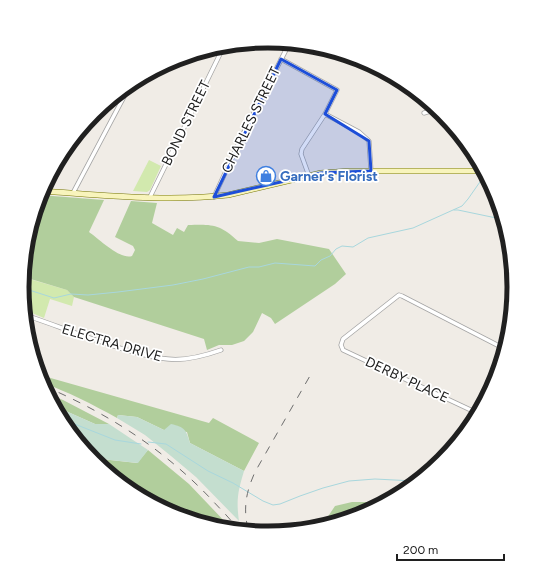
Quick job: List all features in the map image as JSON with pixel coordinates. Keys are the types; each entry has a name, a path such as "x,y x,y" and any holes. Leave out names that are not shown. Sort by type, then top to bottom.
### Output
{"main road":[{"path":"49,191 150,197 214,197 321,173 343,171 478,171"}],"street":[{"name":"CHARLES STREET","path":"214,197 244,132 287,48"},
{"name":"BOND STREET","path":"150,197 221,52"},
{"path":"281,59 338,90 302,149 301,154 309,176"},
{"path":"73,193 124,96"},
{"path":"424,113 430,111"},
{"path":"324,114 358,132 369,141 370,171"},
{"name":"DERBY PLACE","path":"474,411 343,350 341,345 343,339 399,295 500,347"},
{"name":"ELECTRA DRIVE","path":"31,317 83,336 160,358 175,360 210,354 221,350"}],"highlighted area":[{"path":"281,59 337,90 325,114 369,141 371,171 321,173 214,197"}],"green space":[{"path":"149,160 161,166 150,190 147,192 133,191"},
{"path":"47,196 104,200 89,232 104,244 122,255 132,256 135,250 133,246 115,237 131,201 157,203 152,223 173,235 177,228 184,232 188,225 210,225 221,228 238,241 259,243 277,239 329,249 346,274 335,284 275,324 271,318 262,313 253,332 244,341 232,345 219,345 207,350 204,339 74,297 67,290 30,279 31,256 37,225"},
{"path":"29,279 67,290 74,297 72,306 50,299 44,318 31,312"},
{"path":"46,377 209,423 213,418 259,443 244,471 190,443 187,432 164,430 137,417 118,415 117,418 80,398 50,386"},
{"path":"56,397 109,424 95,424 63,410"},
{"path":"63,410 95,424 109,424 148,450 138,463 102,459 78,433"},
{"path":"118,415 137,417 164,430 171,424 179,426 186,432 190,443 244,471 238,496 239,521 196,477 145,435 117,418"},
{"path":"148,450 189,484 226,522 192,514 163,502 135,486 102,459 137,463"},
{"path":"352,502 374,502 345,514 326,519 335,506"}],"waterway":[{"path":"29,290 54,298 71,294 88,295 173,285 249,267 259,267 275,263 315,266 321,260 330,256 336,249 342,246 353,247 368,238 413,228 462,206 482,179"},
{"path":"454,210 498,218"},
{"path":"71,422 115,440 141,444"},
{"path":"148,442 166,444 208,471 273,505 349,481 375,479 409,481"}],"railway":[{"path":"247,525 246,500 252,479 311,374"},
{"path":"53,390 90,408 134,434 174,464 194,482 233,523"}],"place":[{"name":"Garner's Florist","path":"266,176"}]}
